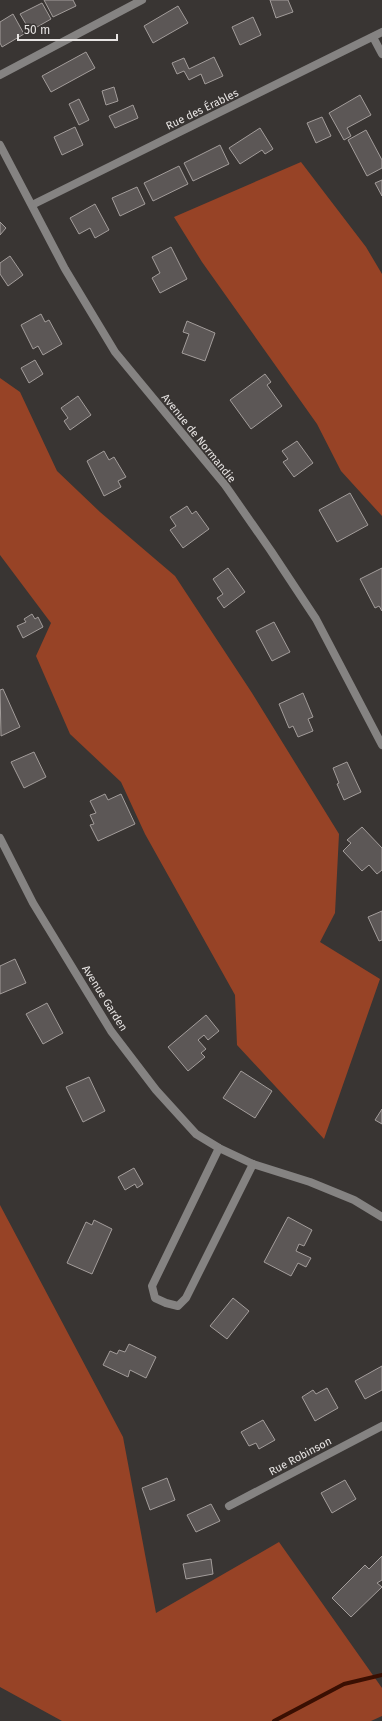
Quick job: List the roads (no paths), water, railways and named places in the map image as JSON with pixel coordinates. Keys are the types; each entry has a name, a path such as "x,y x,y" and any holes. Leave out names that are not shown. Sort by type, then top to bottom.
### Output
{"street":[{"path":"0,75 142,0"},
{"name":"Rue des Érables","path":"32,205 382,32"},
{"path":"373,37 382,54"},
{"name":"Avenue de Normandie","path":"0,145 65,269 115,352 225,485 316,619 382,745"},
{"name":"Avenue Garden","path":"0,838 32,903 111,1031 161,1096 196,1134 219,1148 253,1164 310,1182 354,1200 382,1217"},
{"path":"219,1148 152,1286 155,1298 161,1302 178,1306 186,1298 253,1164"},
{"name":"Rue Robinson","path":"229,1506 382,1426"}],"waterway":[{"path":"274,1721 344,1684 382,1675"}]}
